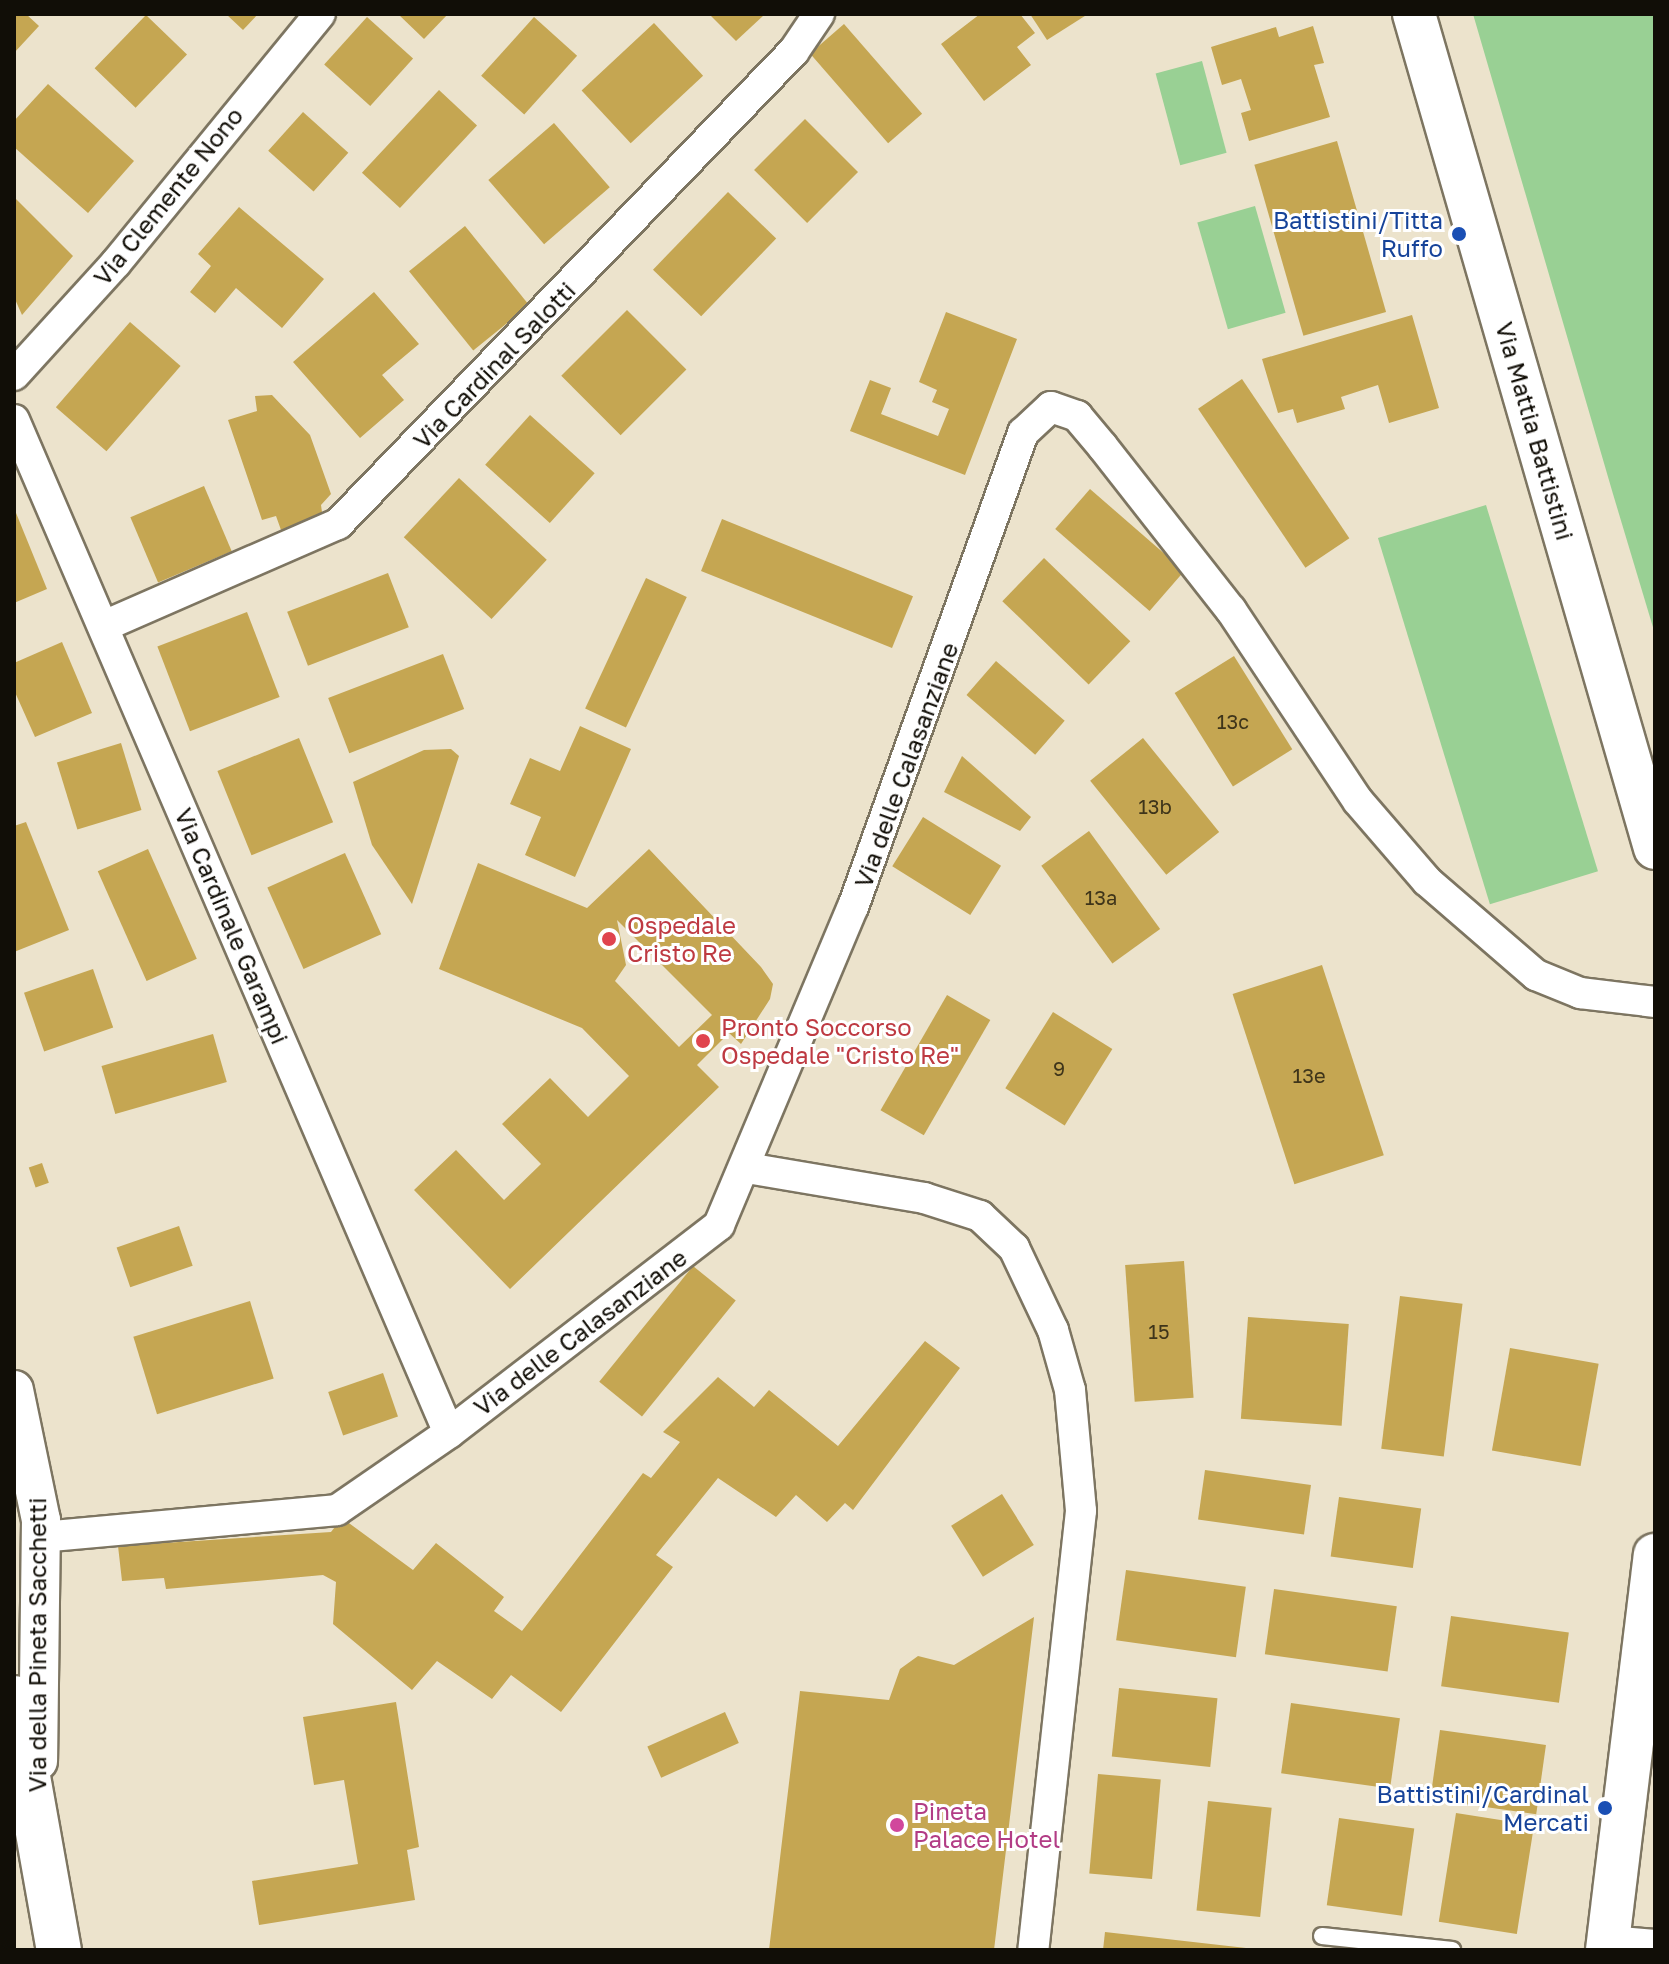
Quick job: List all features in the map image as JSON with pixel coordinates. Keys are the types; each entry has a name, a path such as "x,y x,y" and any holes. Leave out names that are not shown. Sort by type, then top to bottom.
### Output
{"main road":[{"name":"Via Mattia Battistini","path":"1414,14 1655,848"},
{"path":"1607,1945 1655,1555"},
{"name":"Via della Pineta Sacchetti","path":"14,1698 37,1807 59,1950"}],"street":[{"name":"Via Clemente Nono","path":"14,375 116,263 320,14"},
{"name":"Via Cardinal Salotti","path":"104,626 338,524 794,51 819,14"},
{"name":"Via delle Calasanziane","path":"41,1537 337,1510 449,1433 712,1232 747,1168 853,907 1023,433 1051,407 1077,416 1103,447 1231,610 1358,801 1427,881 1536,975 1580,993 1655,1002"},
{"name":"Via Cardinale Garampi","path":"14,420 449,1433"},
{"path":"747,1168 924,1198 980,1216 1014,1248 1053,1330 1070,1390 1081,1511 1033,1950"},
{"name":"Via della Pineta Sacchetti","path":"14,1390 36,1477 41,1537 37,1807"},
{"path":"1607,1945 1655,1945"}],"lane":[{"path":"1322,1936 1452,1950"}],"green space":[{"path":"1473,14 1655,14 1655,634 1613,494"},
{"path":"1202,61 1227,153 1180,165 1156,73"},
{"path":"1255,206 1286,313 1228,329 1197,223"},
{"path":"1486,505 1598,871 1490,904 1378,538"}],"building":[{"path":"14,14 26,14 39,26 14,53"},
{"path":"226,14 258,14 243,30"},
{"path":"398,14 448,14 424,39"},
{"path":"709,14 765,14 736,41"},
{"path":"980,14 1020,14 1035,33 1017,47 1031,65 984,101 941,44"},
{"path":"1030,14 1088,14 1047,40"},
{"path":"146,15 187,55 136,108 95,68"},
{"path":"367,17 413,58 370,106 324,65"},
{"path":"534,17 577,56 524,115 481,76"},
{"path":"654,23 703,76 631,143 582,91"},
{"path":"844,24 922,114 888,143 810,54"},
{"path":"1313,26 1324,63 1314,65 1330,117 1249,141 1241,113 1251,110 1241,79 1222,85 1211,47 1276,27 1279,37"},
{"path":"48,84 134,161 88,213 14,147 14,121"},
{"path":"439,90 477,125 400,208 362,173"},
{"path":"303,112 348,153 314,191 268,151"},
{"path":"805,119 858,172 807,223 754,170"},
{"path":"554,123 610,187 544,244 488,180"},
{"path":"1337,141 1386,312 1303,336 1254,165"},
{"path":"728,192 776,239 701,316 653,270"},
{"path":"14,197 73,256 22,315 14,297"},
{"path":"239,207 324,279 282,328 236,288 215,313 190,292 211,266 198,254"},
{"path":"465,226 529,305 473,351 409,271"},
{"path":"374,292 419,344 382,375 404,400 360,438 293,362"},
{"path":"627,310 686,369 621,435 561,376"},
{"path":"946,312 1017,339 965,475 850,431 870,380 891,388 881,414 938,436 949,409 932,402 937,390 919,382"},
{"path":"1412,315 1439,408 1389,423 1378,385 1341,397 1345,409 1297,423 1293,409 1278,413 1262,359"},
{"path":"130,322 181,366 106,451 56,407"},
{"path":"1242,379 1349,538 1305,568 1198,409"},
{"path":"272,395 310,435 331,494 321,505 323,519 281,530 276,516 262,520 228,420 257,411 255,396"},
{"path":"530,415 595,473 550,523 485,465"},
{"path":"459,478 547,560 492,619 404,537"},
{"path":"204,486 232,551 158,583 130,517"},
{"path":"1090,489 1184,571 1150,611 1055,529"},
{"path":"14,508 47,589 14,603"},
{"path":"722,519 913,596 892,648 701,571"},
{"path":"1044,558 1130,641 1089,685 1002,601"},
{"path":"388,573 409,627 308,666 287,612"},
{"path":"646,578 687,597 626,728 585,709"},
{"path":"247,612 280,697 190,731 157,646"},
{"path":"62,642 92,713 35,737 14,690 14,663"},
{"path":"443,654 464,709 349,753 328,698"},
{"path":"1234,656 1292,749 1233,786 1175,693"},
{"path":"996,661 1065,721 1035,755 966,695"},
{"path":"580,726 631,749 575,877 525,855 541,817 510,804 530,758 560,771"},
{"path":"299,738 333,822 251,855 217,771"},
{"path":"1143,738 1219,832 1166,875 1090,781"},
{"path":"121,743 141,810 77,830 57,763"},
{"path":"451,749 459,756 412,904 372,845 353,782 424,750"},
{"path":"962,756 1031,817 1020,831 944,792"},
{"path":"923,817 1001,866 970,915 892,866"},
{"path":"26,822 69,930 14,952 14,826"},
{"path":"1089,831 1160,929 1112,964 1041,866"},
{"path":"148,849 197,959 147,981 98,871"},
{"path":"649,849 761,967 773,984 770,999 741,1044 729,1033 697,1065 719,1087 510,1289 414,1190 456,1150 504,1200 541,1164 502,1124 550,1078 588,1117 629,1076 582,1028 439,969 478,863 587,908","holes":["617,920 712,1015 679,1047 615,981 626,965"]},
{"path":"345,853 381,934 304,969 267,888"},
{"path":"1322,965 1384,1155 1294,1184 1233,994"},
{"path":"93,969 113,1028 44,1051 24,993"},
{"path":"947,995 990,1020 924,1135 880,1110"},
{"path":"1053,1012 1112,1049 1065,1125 1005,1088"},
{"path":"213,1034 227,1082 115,1114 101,1066"},
{"path":"42,1163 49,1183 36,1187 29,1168"},
{"path":"179,1226 193,1266 130,1287 117,1247"},
{"path":"1184,1261 1194,1398 1135,1402 1125,1265"},
{"path":"693,1266 736,1301 642,1416 599,1382"},
{"path":"1400,1296 1463,1304 1444,1457 1381,1449"},
{"path":"250,1301 274,1378 157,1414 133,1337"},
{"path":"1248,1317 1349,1324 1342,1426 1241,1419"},
{"path":"925,1341 960,1368 853,1510 845,1503 827,1522 796,1495 776,1517 718,1478 656,1555 673,1567 561,1712 511,1675 492,1699 437,1661 412,1690 333,1624 336,1582 323,1575 166,1589 164,1578 122,1581 118,1546 331,1532 342,1518 413,1570 436,1543 504,1597 494,1611 522,1631 643,1473 651,1478 680,1442 663,1432 718,1377 754,1407 769,1390 838,1446"},
{"path":"1510,1348 1599,1364 1581,1466 1492,1450"},
{"path":"383,1373 398,1416 343,1435 328,1392"},
{"path":"1205,1470 1311,1485 1304,1534 1198,1520"},
{"path":"1002,1494 1034,1545 983,1577 951,1526"},
{"path":"1339,1497 1421,1509 1413,1568 1331,1556"},
{"path":"1126,1570 1246,1587 1236,1657 1116,1640"},
{"path":"1274,1589 1397,1606 1388,1672 1265,1654"},
{"path":"1451,1616 1569,1633 1559,1703 1441,1686"},
{"name":"Pineta Palace Hotel","path":"1034,1617 994,1950 769,1950 800,1691 889,1700 900,1669 918,1656 954,1665"},
{"path":"1119,1688 1217,1698 1210,1767 1112,1757"},
{"path":"396,1702 419,1847 407,1850 415,1900 259,1925 252,1881 358,1864 344,1780 314,1785 303,1717"},
{"path":"1291,1703 1400,1718 1390,1789 1281,1773"},
{"path":"725,1712 739,1743 661,1778 647,1747"},
{"path":"1440,1730 1546,1745 1536,1814 1430,1799"},
{"path":"1098,1774 1161,1779 1152,1879 1089,1874"},
{"path":"1208,1801 1272,1808 1260,1917 1197,1910"},
{"path":"1456,1813 1534,1825 1517,1934 1439,1922"},
{"path":"1339,1818 1414,1829 1402,1916 1327,1905"},
{"path":"1105,1932 1246,1948 1246,1950 1103,1950"}],"place":[{"name":"Battistini/Titta Ruffo","path":"1459,234"},
{"name":"Ospedale Cristo Re","path":"609,939"},
{"name":"Pronto Soccorso Ospedale \"Cristo Re\"","path":"703,1041"},
{"name":"Battistini/Cardinal Mercati","path":"1605,1808"},
{"name":"Pineta Palace Hotel","path":"897,1825"}]}
